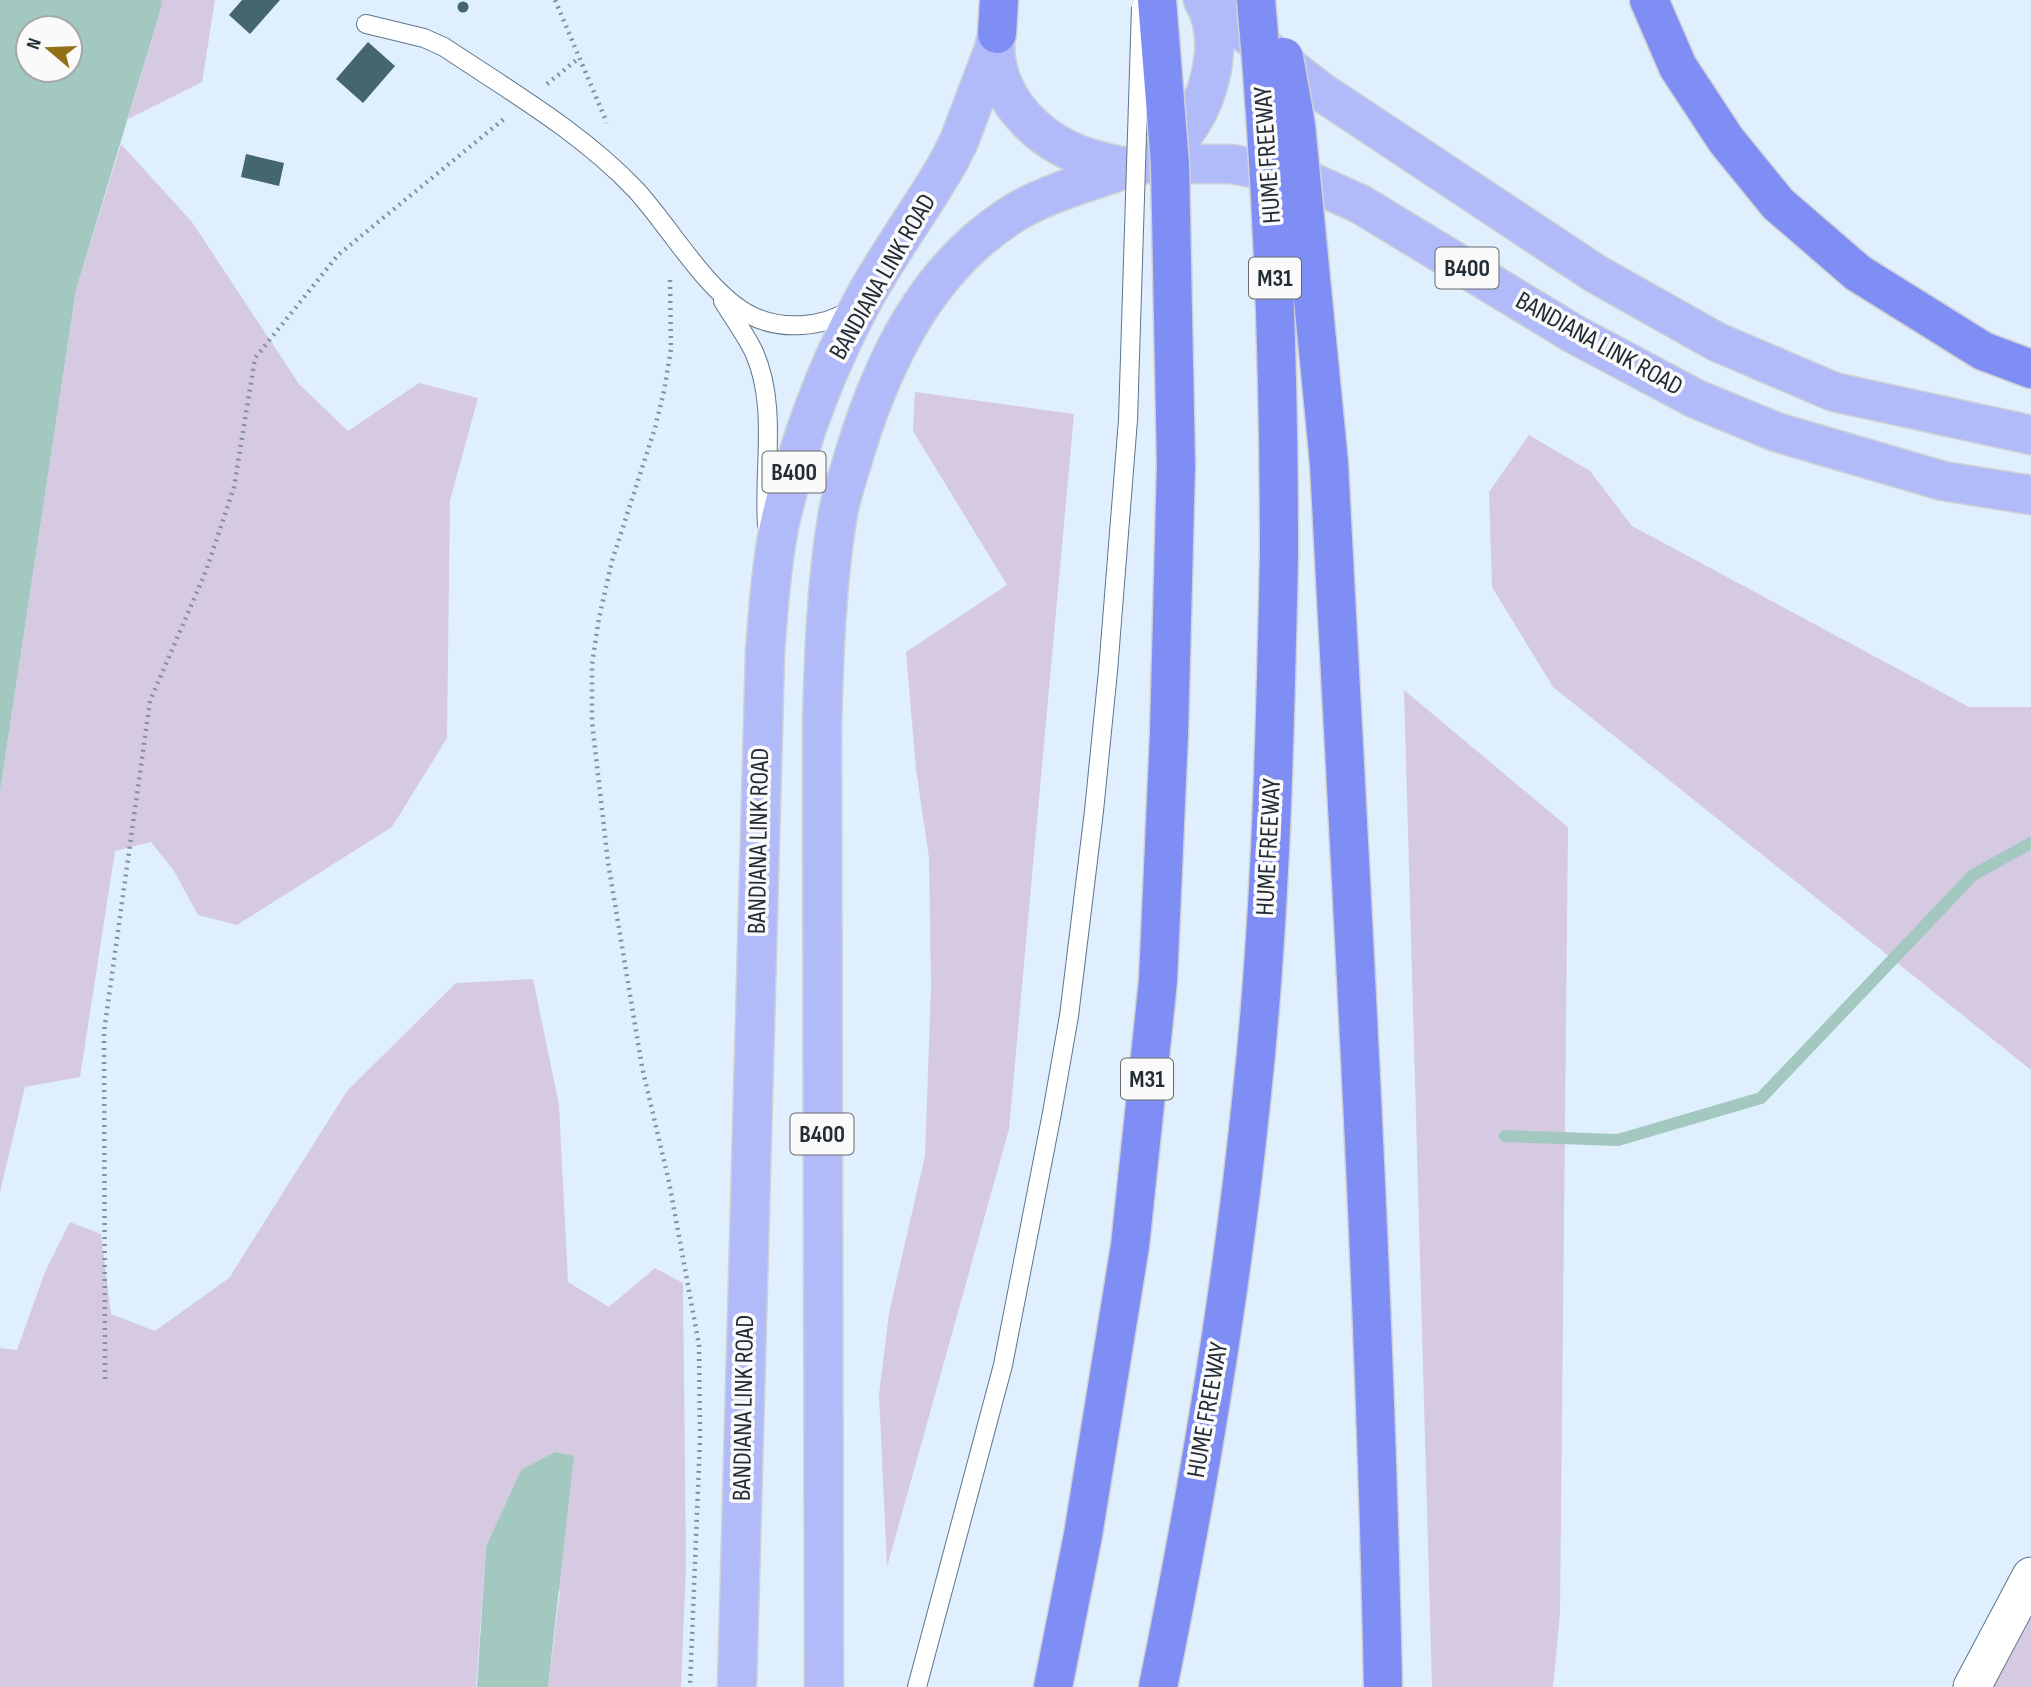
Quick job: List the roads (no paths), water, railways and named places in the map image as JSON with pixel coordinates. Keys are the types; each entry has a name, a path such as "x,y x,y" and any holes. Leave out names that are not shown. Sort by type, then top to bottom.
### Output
{"highway":[{"name":"M31","path":"1053,1687 1083,1535 1130,1246 1158,981 1169,734 1176,465 1170,164 1157,0"},
{"name":"HUME FREEWAY","path":"1158,1687 1220,1343 1252,1093 1272,821 1279,556 1279,437 1274,244 1267,115 1256,0"},
{"path":"1274,0 1296,125 1329,463 1367,1236 1381,1562 1383,1687"},
{"path":"1649,0 1678,67 1726,139 1778,204 1858,273 1983,351 2031,369"}],"main road":[{"name":"B400","path":"1014,0 997,27 1000,78 1007,93 1035,128 1055,143 1087,158 1136,165 1166,152 1179,140 1203,100 1213,61 1214,38 1211,15 1203,0"},
{"name":"B400","path":"1210,0 1244,32 1343,106 1596,274 1717,342 1834,392 2031,435"},
{"name":"BANDIANA LINK ROAD","path":"737,1687 764,668 772,570 779,528 803,438 826,377 863,300 960,141 997,27"},
{"name":"BANDIANA LINK ROAD","path":"824,1687 822,725 828,582 837,516 868,410 886,369 918,311 955,260 1009,216 1038,201 1136,165 1231,164 1281,173 1311,182 1360,204 1574,334 1696,399 1776,432 1917,474 1943,481 2031,495"}],"street":[{"path":"1972,1687 2031,1576"}],"lane":[{"path":"917,1687 1003,1365 1065,1040 1078,948 1108,671 1128,420 1141,0"},
{"path":"366,24 424,38 444,47 570,131 635,190 730,302 752,317 788,325 811,325 846,313 863,300"},
{"path":"709,279 754,351 762,373 768,420 765,505 772,570"}],"waterway":[{"path":"1505,1136 1618,1140 1761,1098 1973,875 2031,843"}]}
